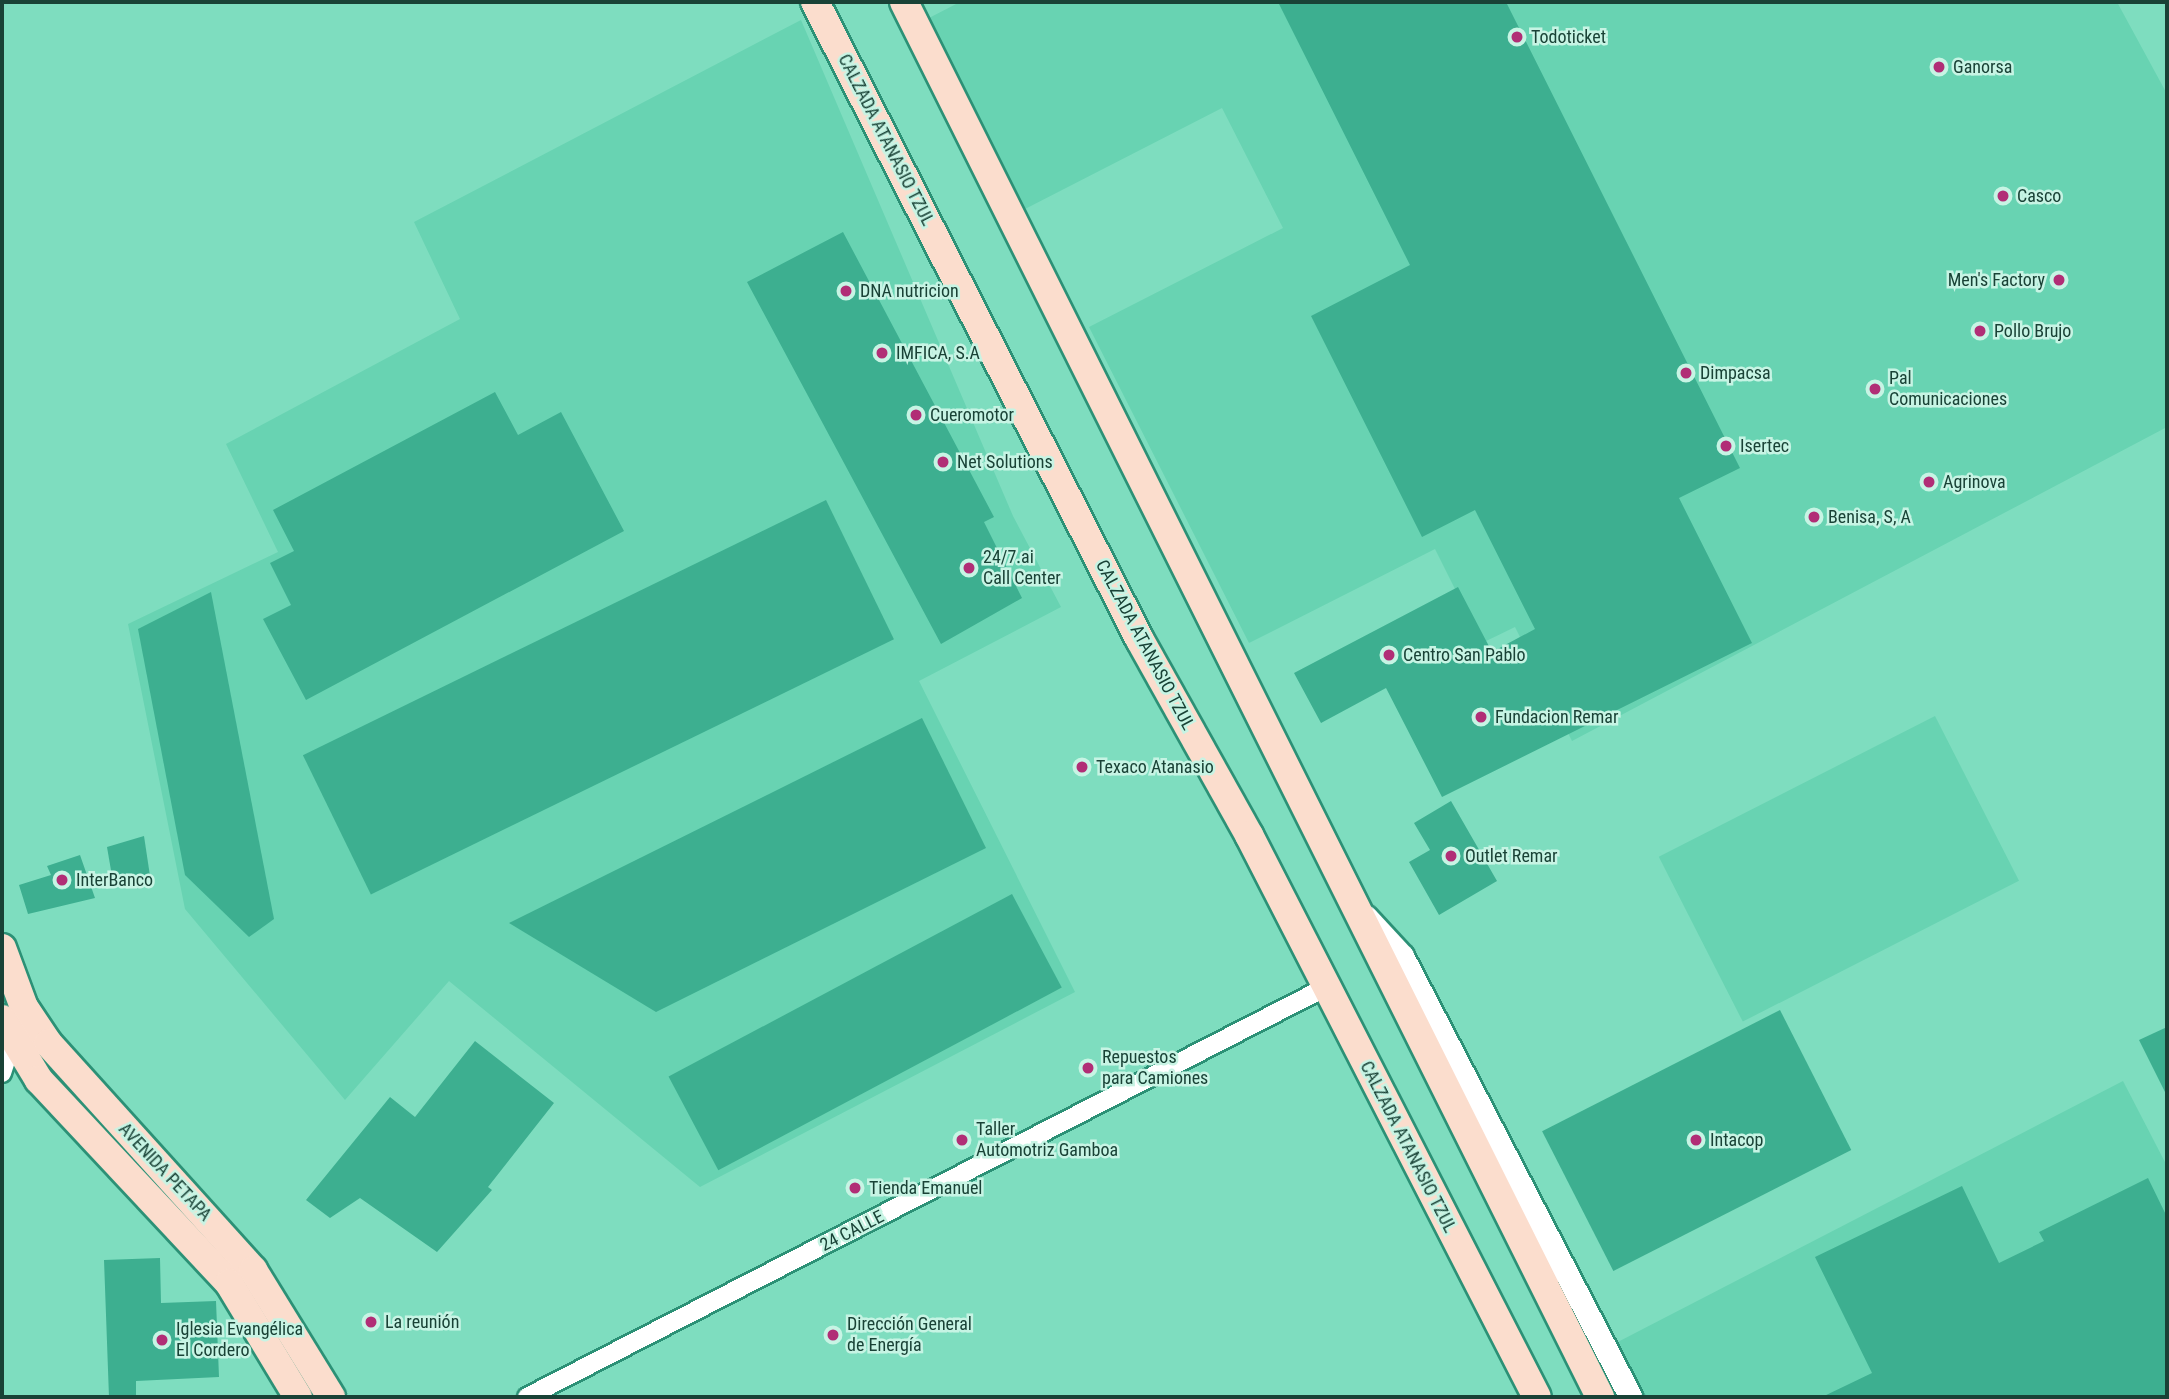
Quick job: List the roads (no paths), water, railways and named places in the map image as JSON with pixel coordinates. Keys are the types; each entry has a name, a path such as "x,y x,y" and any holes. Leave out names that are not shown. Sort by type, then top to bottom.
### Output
{"main road":[{"name":"CALZADA ATANASIO TZUL","path":"815,2 1140,639 1326,987 1537,1397"},
{"path":"909,3 1601,1397"},
{"name":"AVENIDA PETAPA","path":"2,948 24,1007 48,1043 253,1270 331,1397"},
{"name":"AVENIDA PETAPA","path":"7,1044 229,1283 298,1397"}],"street":[{"path":"1364,915 1402,956 1631,1397"},
{"name":"24 CALLE","path":"527,1397 1326,987"}],"place":[{"name":"Todoticket","path":"1517,37"},
{"name":"Ganorsa","path":"1939,67"},
{"name":"Casco","path":"2003,196"},
{"name":"Men's Factory","path":"2059,280"},
{"name":"DNA nutricion","path":"846,291"},
{"name":"Pollo Brujo","path":"1980,331"},
{"name":"IMFICA, S.A","path":"882,353"},
{"name":"Dimpacsa","path":"1686,373"},
{"name":"Pal Comunicaciones","path":"1875,389"},
{"name":"Cueromotor","path":"916,415"},
{"name":"Isertec","path":"1726,446"},
{"name":"Net Solutions","path":"943,462"},
{"name":"Agrinova","path":"1929,482"},
{"name":"Benisa, S, A","path":"1814,517"},
{"name":"24/7.ai Call Center","path":"969,568"},
{"name":"Centro San Pablo","path":"1389,655"},
{"name":"Fundacion Remar","path":"1481,717"},
{"name":"Texaco Atanasio","path":"1082,767"},
{"name":"Outlet Remar","path":"1451,856"},
{"name":"InterBanco","path":"62,880"},
{"name":"Repuestos para Camiones","path":"1088,1068"},
{"name":"Taller Automotriz Gamboa","path":"962,1140"},
{"name":"Intacop","path":"1696,1140"},
{"name":"Tienda Emanuel","path":"855,1188"},
{"name":"La reunión","path":"371,1322"},
{"name":"Dirección General de Energía","path":"833,1335"},
{"name":"Iglesia Evangélica El Cordero","path":"162,1340"}]}
